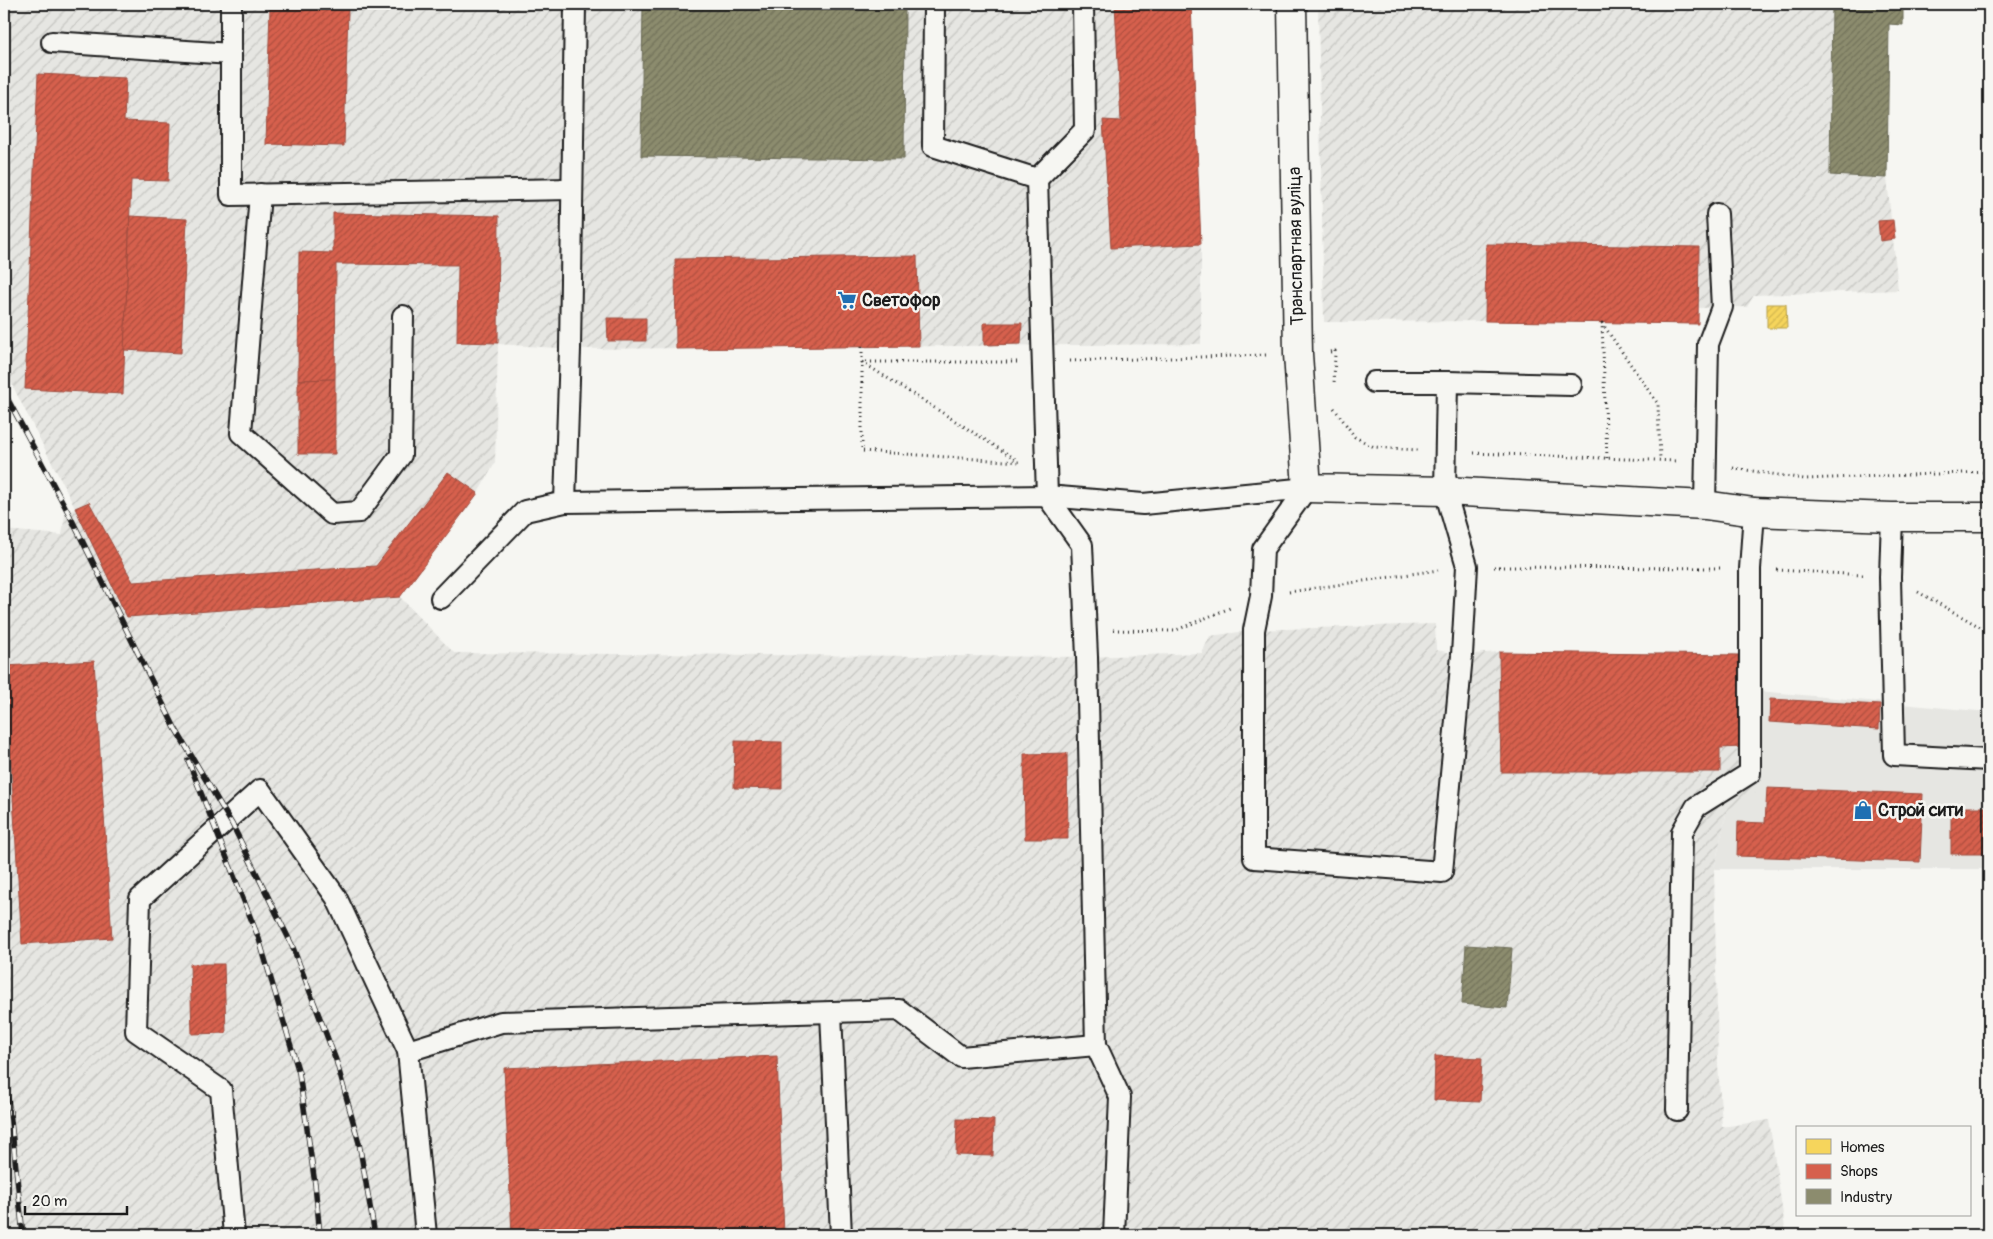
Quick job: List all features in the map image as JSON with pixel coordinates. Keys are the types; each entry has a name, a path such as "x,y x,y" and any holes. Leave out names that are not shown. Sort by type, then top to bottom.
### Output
{"street":[{"name":"Транспартная вуліца","path":"1292,4 1298,354 1307,488"},
{"path":"1307,488 1445,491 1705,505 1754,512 1989,518"}],"lane":[{"path":"231,4 231,195 572,188"},
{"path":"565,502 570,349 575,4"},
{"path":"934,4 933,146 1037,179"},
{"path":"1083,4 1085,130 1037,179 1047,496 1082,545 1086,629 1096,1045 1120,1097 1114,1235"},
{"path":"52,42 231,54"},
{"path":"260,194 241,433 332,514 359,512 401,455 403,316"},
{"path":"1705,505 1708,344 1722,307 1717,214"},
{"path":"1374,382 1570,385"},
{"path":"1307,488 1263,550 1261,596 1254,630 1254,858 1442,872 1462,655 1467,566 1445,491 1447,382"},
{"path":"441,598 525,511 565,502 1047,496 1143,504 1307,488"},
{"path":"1677,1110 1682,832 1696,807 1750,773 1750,568 1754,512"},
{"path":"1892,517 1890,577 1894,755 1989,760"},
{"path":"234,1235 222,1090 136,1031 140,899 260,790 336,897 408,1051 426,1235"},
{"path":"408,1051 501,1022 899,1010 961,1057 1096,1045"},
{"path":"831,1012 841,1235"}],"path":[{"path":"1608,458 1602,323 1658,404 1660,460"},
{"path":"862,347 862,451 1020,462"},
{"path":"862,362 1017,362 1017,371"},
{"path":"862,362 1020,462"},
{"path":"1020,453 1020,462"},
{"path":"1509,455 1660,460 1707,464 1804,479 1989,472"},
{"path":"1086,629 1174,631 1261,596 1467,566 1750,568 1890,577 1989,632"}],"shaded area":[{"path":"4,4 1191,4 1201,244 1201,344 570,349 498,344 495,463 478,493 400,597 454,653 1087,657 1202,653 1210,636 1254,630 1435,624 1436,650 1462,655 1499,652 1758,654 1756,793 1727,810 1714,869 1718,1064 1722,1127 1769,1120 1786,1235 4,1235 4,530 62,535 65,514 69,514 75,508 4,369"},
{"path":"1318,4 1903,4 1903,25 1889,25 1887,178 1898,290 1754,295 1747,307 1698,308 1698,324 1485,321 1324,322"},
{"path":"1758,691 1989,712 1989,869 1714,869 1727,810"}],"building: Homes":[{"path":"1767,304 1786,304 1787,328 1767,328"}],"building: Shops":[{"path":"1115,4 1191,4 1201,244 1111,248 1103,120 1121,121"},
{"path":"270,7 348,9 344,146 266,144"},
{"path":"38,74 126,78 124,121 170,123 168,181 131,180 123,394 25,389"},
{"path":"333,213 499,216 498,343 457,342 458,265 336,264 335,379 298,380 299,252 333,253"},
{"path":"130,216 187,219 181,353 124,350"},
{"path":"1893,220 1895,239 1880,241 1878,221"},
{"path":"1486,244 1699,247 1698,324 1485,321"},
{"path":"917,256 919,346 676,349 675,259"},
{"path":"607,318 646,318 646,341 608,341"},
{"path":"984,323 1022,323 1021,344 984,345"},
{"path":"335,379 335,454 298,454 298,380"},
{"path":"448,472 478,493 400,597 127,617 75,508 89,502 133,582 376,566"},
{"path":"1499,652 1738,655 1742,747 1720,748 1720,772 1501,772"},
{"path":"94,661 112,938 22,944 5,666"},
{"path":"1770,699 1880,705 1879,729 1769,722"},
{"path":"735,741 782,742 782,789 734,788"},
{"path":"1067,753 1068,839 1025,839 1024,754"},
{"path":"1767,788 1923,794 1920,862 1737,856 1738,822 1765,823"},
{"path":"1951,807 1989,807 1989,854 1951,854"},
{"path":"190,964 224,964 226,1033 192,1034"},
{"path":"777,1056 784,1235 512,1235 504,1068"},
{"path":"1435,1056 1482,1058 1480,1102 1434,1100"},
{"path":"957,1119 994,1120 993,1156 956,1155"}],"building: Industry":[{"path":"643,4 905,4 904,159 641,156"},
{"path":"1832,4 1903,4 1903,25 1889,24 1887,178 1830,175"},
{"path":"1466,945 1512,948 1507,1008 1462,1004"}],"railway":[{"path":"4,392 69,514 175,728 232,824 292,945 336,1060 359,1143 375,1235"},
{"path":"188,760 259,939 299,1073 315,1184 320,1235"},
{"path":"4,1082 10,1111 23,1235"}],"place":[{"name":"Светофор","path":"847,300"},
{"name":"Строй сити","path":"1863,810"}]}
